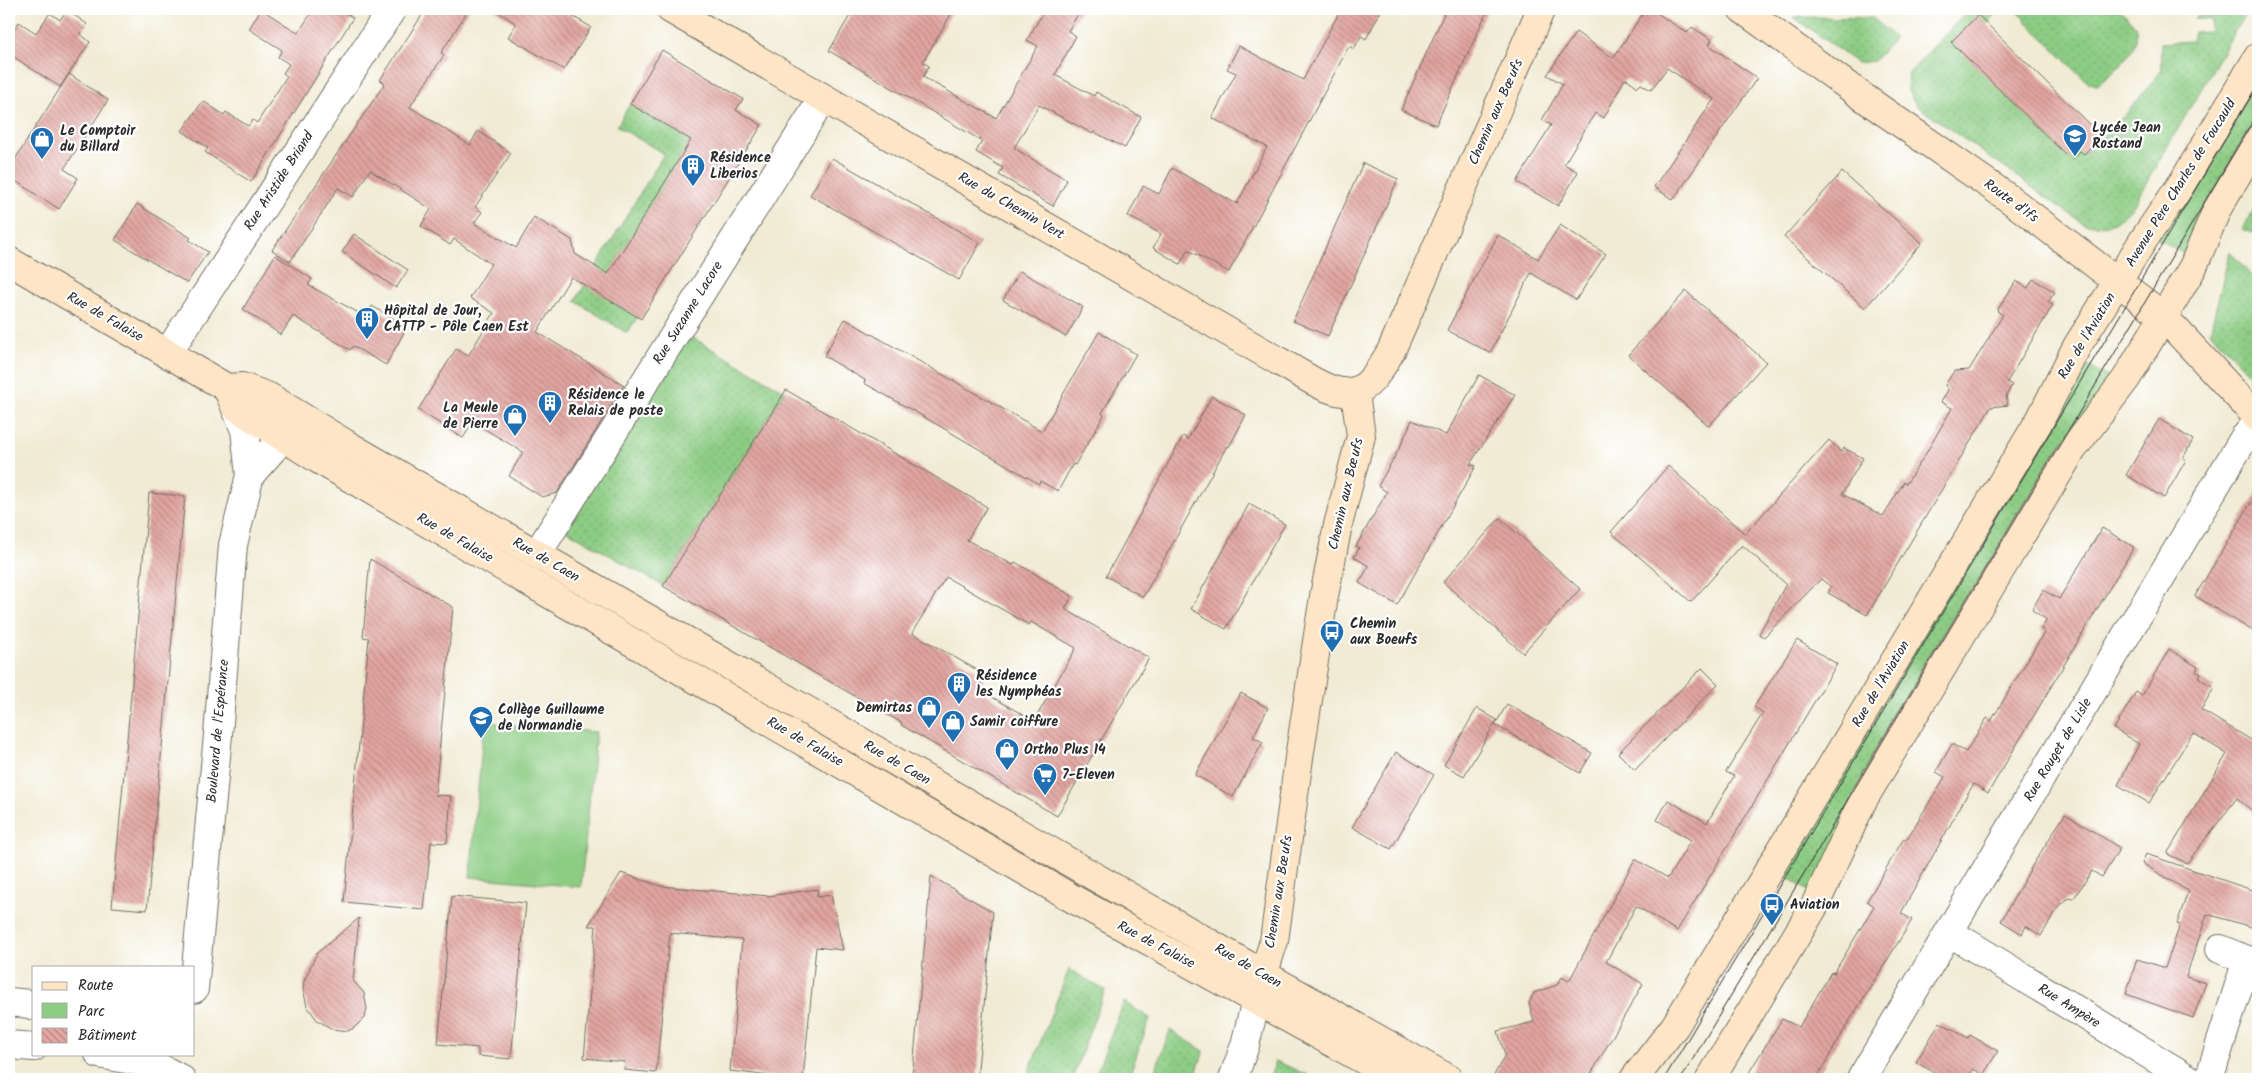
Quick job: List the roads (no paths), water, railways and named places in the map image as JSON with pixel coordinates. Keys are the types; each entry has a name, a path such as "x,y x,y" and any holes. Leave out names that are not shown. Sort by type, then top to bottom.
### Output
{"main road":[{"name":"Rue du Chemin Vert","path":"670,9 1326,389 1345,394 1355,393"},
{"name":"Chemin aux Bœufs","path":"1259,987 1274,941 1298,758 1324,596 1338,525 1361,436 1355,393 1371,380 1391,350 1541,9"},
{"name":"Route d'Ifs","path":"1742,9 1863,97 2007,197 2163,316 2258,420"},
{"name":"Avenue Père Charles de Foucauld","path":"2118,283 2144,239 2183,182 2258,57"},
{"path":"1710,1079 1815,905 1863,800 2072,450 2126,379 2193,267 2217,208 2258,139"},
{"name":"Rue de Falaise","path":"9,261 167,354 231,397 284,438 316,458 1075,900 1259,987 1398,1079"},
{"name":"Rue de l'Aviation","path":"1634,1079 1676,1026 2041,418 2076,348 2118,283"},
{"name":"Rue de Falaise","path":"231,397 242,387 269,397 346,444"},
{"name":"Rue de Caen","path":"346,444 537,554 1259,987 1449,1079"}],"street":[{"name":"Rue Aristide Briand","path":"167,354 392,9"},
{"name":"Rue Suzanne Lacore","path":"537,554 823,98"},
{"name":"Boulevard de l'Espérance","path":"195,978 218,735 233,545 250,475 245,430 231,397"},
{"name":"Rue Rouget de Lisle","path":"1860,1079 2244,438 2258,420"},
{"path":"284,438 297,431 320,435 346,444"},
{"name":"Boulevard de l'Espérance","path":"250,475 268,453 284,438"},
{"path":"250,475 266,465 292,455 316,458"},
{"name":"Rue Ampère","path":"1949,932 2189,1079"},
{"path":"2209,1079 2253,962 2220,949"},
{"path":"1233,1079 1245,1045 1259,987"},
{"path":"9,1002 32,1005"},
{"path":"9,1045 32,1047"},
{"path":"108,1056 151,1066 181,1079"}],"tram line":[{"path":"1664,1079 2258,84"},
{"path":"1681,1079 2258,113"}],"place":[{"name":"Lycée Jean Rostand","path":"2075,157"},
{"name":"Le Comptoir du Billard","path":"42,160"},
{"name":"Résidence Liberios","path":"693,187"},
{"name":"Hôpital de Jour, CATTP - Pôle Caen Est","path":"367,340"},
{"name":"Résidence le Relais de poste","path":"550,424"},
{"name":"La Meule de Pierre","path":"515,437"},
{"name":"Chemin aux Boeufs","path":"1332,653"},
{"name":"Résidence les Nymphéas","path":"959,705"},
{"name":"Demirtas","path":"929,729"},
{"name":"Collège Guillaume de Normandie","path":"481,739"},
{"name":"Samir coiffure","path":"953,743"},
{"name":"Ortho Plus 14","path":"1007,771"},
{"name":"7-Eleven","path":"1045,796"},
{"name":"Aviation","path":"1772,926"}]}
